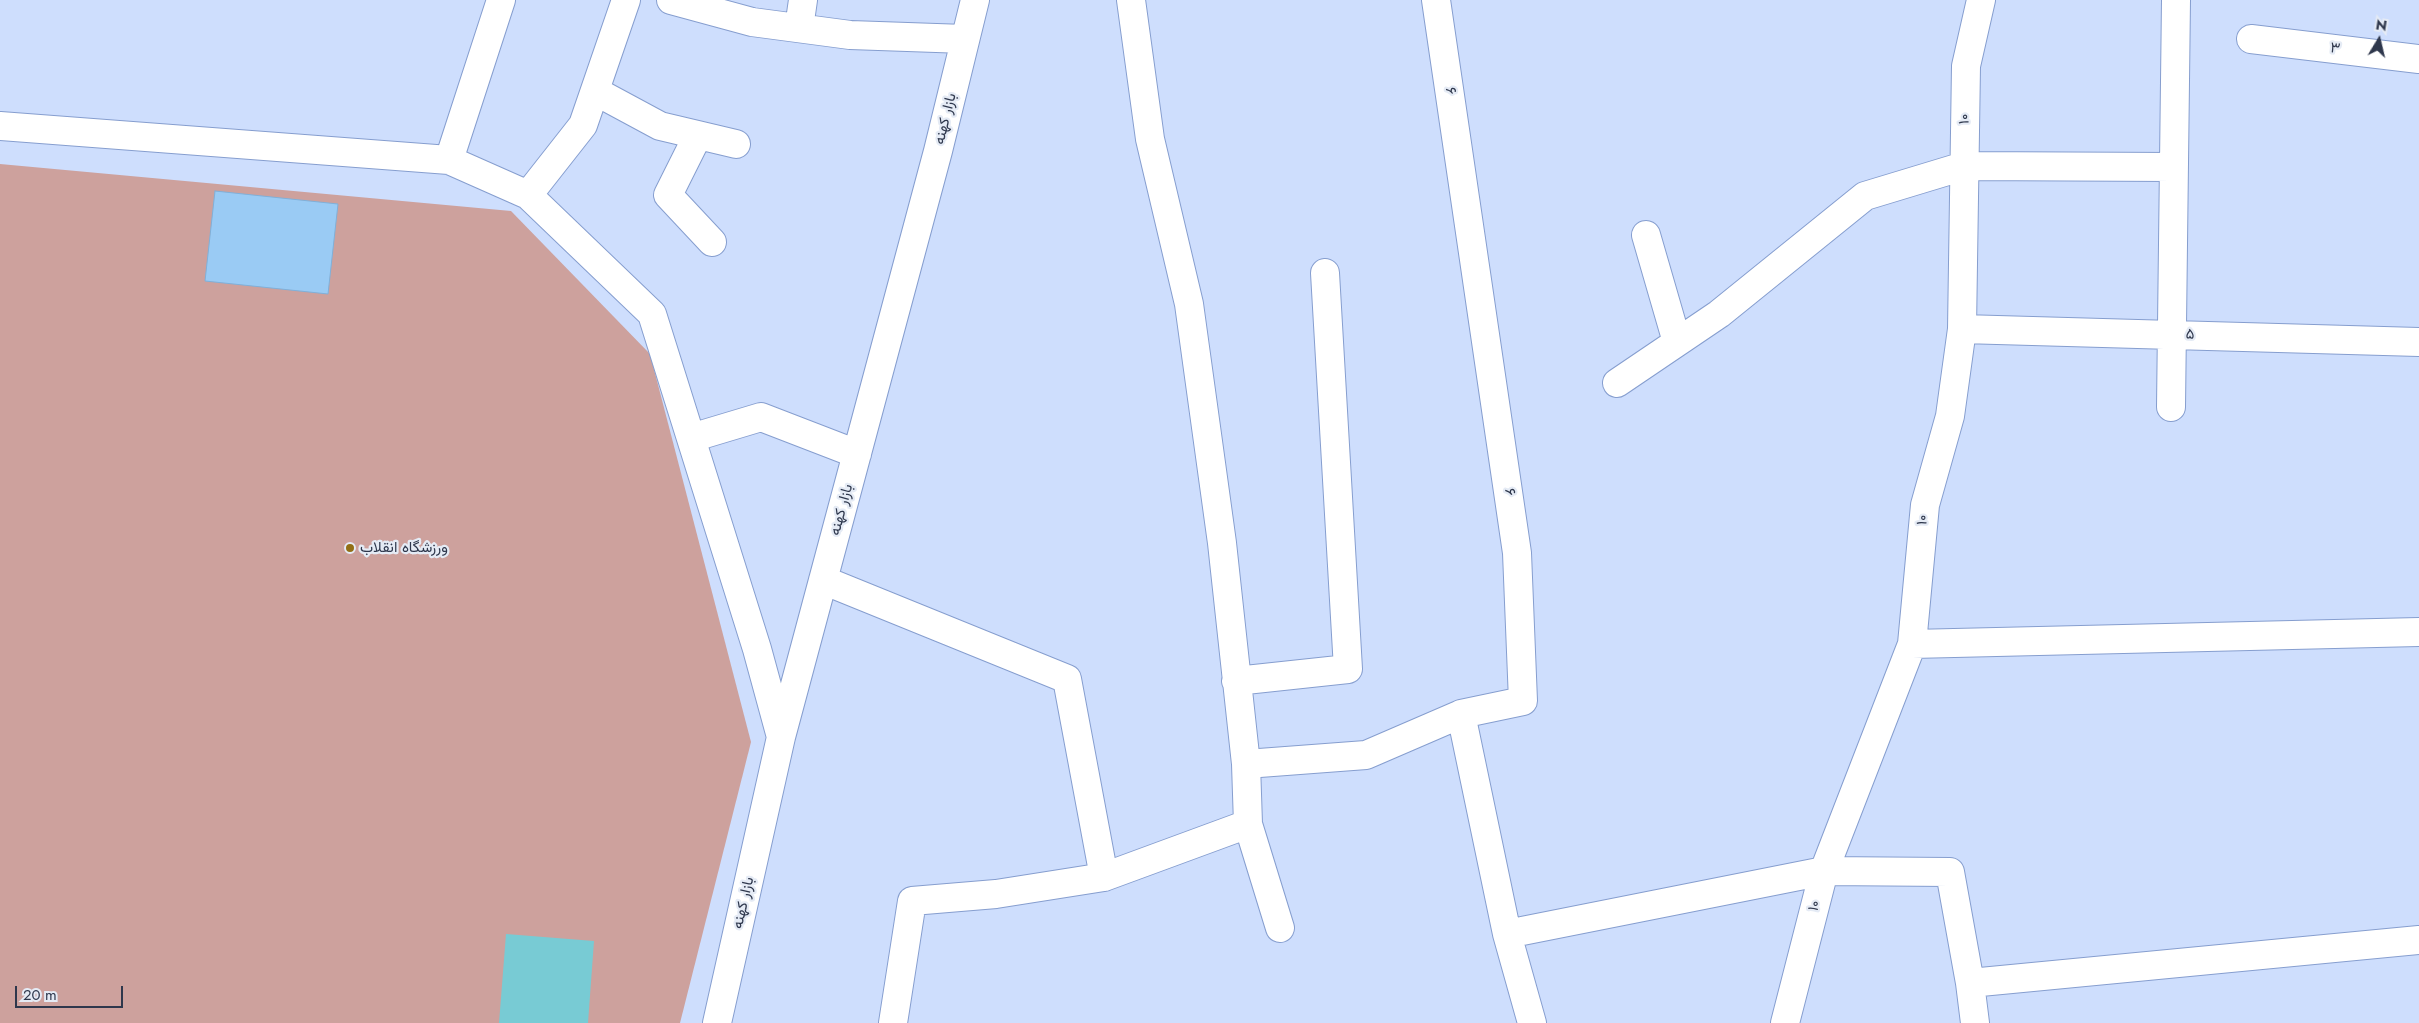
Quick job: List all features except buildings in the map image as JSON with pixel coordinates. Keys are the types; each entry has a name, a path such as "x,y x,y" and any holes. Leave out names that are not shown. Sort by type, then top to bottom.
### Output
{"street":[{"path":"449,160 501,0"},
{"path":"528,195 583,125 626,0"},
{"path":"671,0 752,22 850,35 966,39"},
{"path":"800,28 803,0"},
{"name":"بازار کهنه","path":"717,1023 781,737 976,0"},
{"path":"1131,0 1150,139 1189,304 1222,543 1246,764 1248,824 1280,928"},
{"name":"۶","path":"1246,764 1366,755 1461,714 1522,701 1517,554 1436,0"},
{"name":"۱۰","path":"1785,1023 1824,872 1912,644 1924,505 1950,416 1962,329 1966,66 1981,0"},
{"path":"2171,407 2176,0"},
{"name":"۳","path":"2251,39 2419,59"},
{"path":"595,91 660,126 736,144"},
{"path":"0,126 449,160 528,195 652,314 757,649 781,737"},
{"path":"698,135 668,195 712,242"},
{"path":"1617,383 1719,314 1865,196 1964,166 2173,167"},
{"path":"1646,235 1677,342"},
{"path":"1236,681 1348,669 1325,273"},
{"name":"۵","path":"1962,329 2419,342"},
{"path":"691,438 761,417 857,454"},
{"path":"823,580 1067,679 1104,877"},
{"path":"1912,644 2419,632"},
{"path":"1461,714 1507,934 1532,1023"},
{"path":"893,1023 912,901 996,894 1104,877 1248,824"},
{"path":"1507,934 1824,872 1950,872 1970,983 1975,1023"},
{"path":"1970,983 2419,940"}],"shaded area":[{"name":"ورزشگاه انقلاب","path":"0,164 511,211 650,354 751,742 680,1023 0,1023"},
{"path":"506,934 594,941 588,1023 499,1023"}],"place":[{"name":"ورزشگاه انقلاب","path":"350,548"}]}
